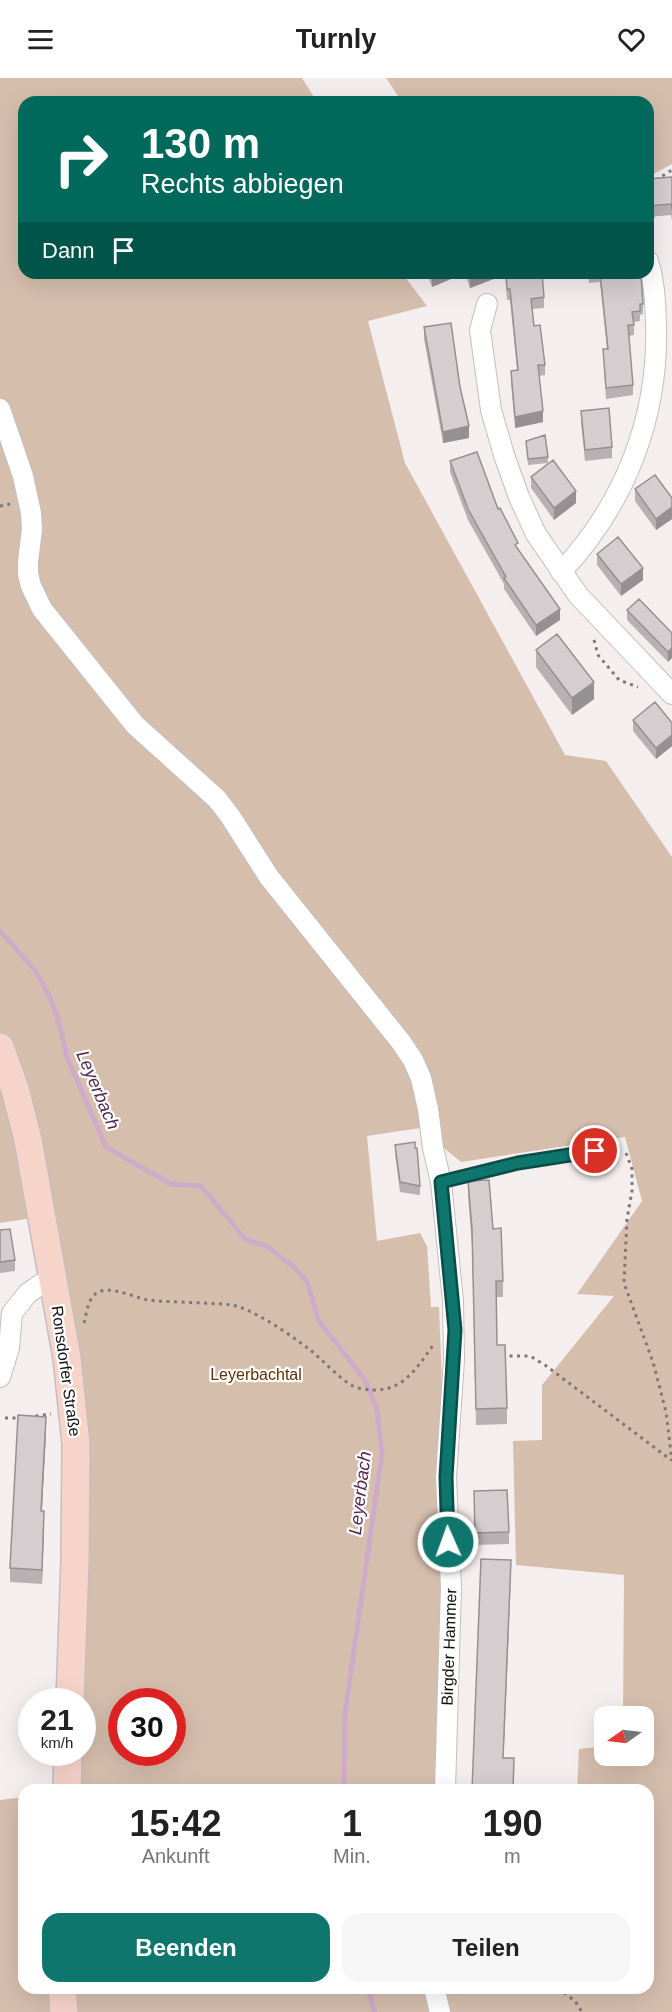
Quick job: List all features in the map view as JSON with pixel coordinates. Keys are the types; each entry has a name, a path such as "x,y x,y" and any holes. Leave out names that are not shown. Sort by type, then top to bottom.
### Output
{"main road":[{"name":"Ronsdorfer Straße","path":"0,1047 15,1089 28,1140 67,1358 76,1444 70,1688"},
{"path":"67,1784 68,1766"},
{"path":"62,1994 64,2012"}],"street":[{"path":"561,572 574,558 605,514 635,454 645,427 653,390 657,351 654,279"},
{"path":"487,304 480,330 491,410 519,497 536,534 561,572 591,609 672,694"},
{"name":"Birgder Hammer","path":"0,409 22,476 31,513 28,574 42,609 135,725 217,799 269,877 401,1042 421,1078 441,1182 455,1330 446,1477 452,1587 445,1784"},
{"path":"0,1377 9,1348 12,1313 28,1293 52,1277"},
{"path":"436,1994 440,2012"}],"lane":[{"path":"441,1182 518,1163 614,1148"}],"path":[{"path":"654,181 672,170"},
{"path":"614,1148 624,1150 632,1169 624,1283 653,1362 666,1412 672,1461"},
{"path":"88,1307 95,1294 108,1290 148,1299 226,1303 263,1318 309,1349 357,1388 381,1390 404,1382 412,1375 437,1340"},
{"path":"497,1356 518,1354 530,1356 672,1461"},
{"path":"5,1418 49,1414"},
{"path":"35,1416 35,1423"},
{"path":"566,1994 575,2001 582,2012"}],"green space":[{"name":"Leyerbachtal","path":"0,78 302,78 313,96 18,96 18,279 407,279 427,306 368,321 405,463 565,755 606,761 672,857 672,2012 0,2012 0,1800 18,1798 18,1994 654,1994 654,1784 577,1784 579,1749 594,1747 594,1766 654,1766 654,1706 623,1706 624,1575 516,1565 513,1441 542,1440 542,1385 614,1296 577,1294 642,1201 625,1137 461,1162 420,1128 367,1136 377,1241 420,1233 427,1246 431,1307 439,1307 449,1561 441,1784 72,1784 73,1766 96,1766 96,1688 81,1688 52,1215 0,1223"},
{"path":"386,78 672,78 672,164 654,174 654,96 398,96"}],"building":[{"path":"672,177 672,210 671,204 654,205 654,178"},
{"path":"506,279 542,279 544,297 531,299 534,326 540,325 545,365 538,365 543,411 515,417 511,371 518,370 510,289 507,289"},
{"path":"601,279 641,279 643,304 640,304 640,311 632,312 634,325 628,325 633,385 606,388 603,349 608,349"},
{"path":"451,323 460,387 469,426 443,432 424,327"},
{"path":"609,408 612,447 585,450 581,411"},
{"path":"545,435 548,457 528,459 526,441"},
{"path":"477,452 498,509 500,508 518,543 515,545 560,609 536,625 504,578 506,577 468,509 450,461"},
{"path":"553,460 576,491 554,508 531,477"},
{"path":"655,475 672,498 672,507 656,519 635,489"},
{"path":"618,537 643,568 621,584 597,554"},
{"path":"639,599 672,633 672,648 668,652 627,610"},
{"path":"557,634 594,682 572,698 536,650"},
{"path":"655,702 672,723 672,735 656,748 633,720"},
{"path":"415,1142 420,1186 400,1182 395,1145"},
{"path":"489,1180 493,1229 501,1228 503,1281 496,1281 497,1345 505,1345 507,1408 476,1409 472,1229 468,1181"},
{"path":"10,1229 15,1260 0,1262 0,1230"},
{"path":"18,1415 46,1417 41,1511 44,1511 42,1570 10,1568"},
{"path":"507,1490 509,1532 475,1533 474,1491"},
{"path":"481,1559 511,1560 503,1758 514,1758 513,1784 472,1784"}],"waterway":[{"name":"Leyerbach","path":"0,931 34,969 49,995 58,1019 67,1057 106,1147 171,1184 201,1186 246,1240 266,1246 294,1267 307,1282 319,1321 365,1380 377,1409 382,1454 345,1714 344,1784"},
{"name":"Leyerbach","path":"369,1994 375,2012"}],"route":[{"path":"448,1542 446,1477 455,1330 441,1182 518,1163 595,1151"}]}
